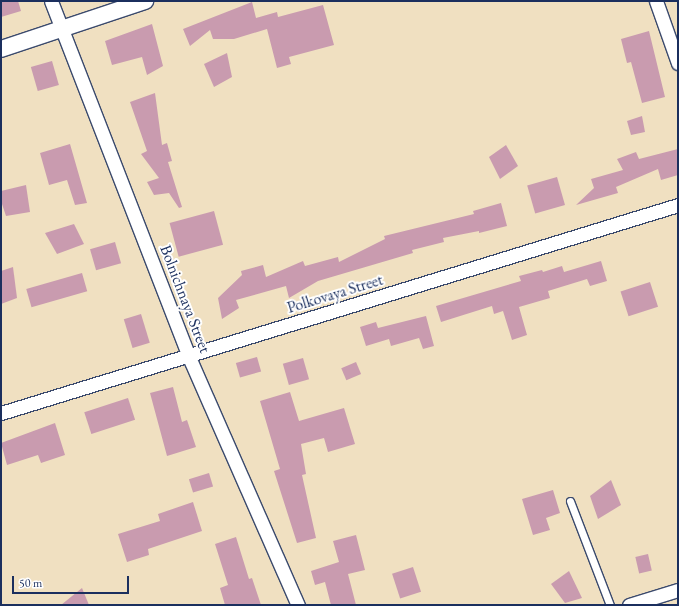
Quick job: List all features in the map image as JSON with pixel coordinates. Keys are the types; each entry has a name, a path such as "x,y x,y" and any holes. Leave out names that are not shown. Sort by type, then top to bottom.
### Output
{"street":[{"name":"Bolnichnaya Street","path":"51,1 189,357 298,605"},
{"path":"1,49 62,30 145,1"},
{"path":"656,1 678,63"},
{"name":"Polkovaya Street","path":"1,413 189,357 678,205"},
{"path":"629,605 678,590"}],"lane":[{"path":"570,502 610,605"}],"building":[{"path":"1,1 18,1 21,11 1,17"},
{"path":"252,2 256,18 277,12 278,17 323,5 334,45 289,57 291,64 277,68 267,29 234,39 213,39 210,30 190,46 183,29"},
{"path":"152,24 163,66 147,75 142,57 112,65 105,41"},
{"path":"649,31 665,97 642,103 631,62 627,63 621,39"},
{"path":"227,53 232,77 214,87 204,64"},
{"path":"52,61 59,85 38,91 31,67"},
{"path":"155,93 162,145 167,143 172,161 168,162 182,207 179,208 169,193 154,195 147,182 159,178 141,154 147,151 130,102"},
{"path":"642,116 645,132 631,135 627,121"},
{"path":"70,144 87,203 75,205 67,180 49,185 40,153"},
{"path":"506,145 518,166 500,179 489,157"},
{"path":"678,149 678,175 661,180 658,169 616,187 618,193 576,205 594,188 591,179 623,170 617,159 636,152 639,159"},
{"path":"557,177 565,205 535,213 527,186"},
{"path":"26,185 30,212 6,216 1,201 1,191"},
{"path":"501,203 507,226 479,233 479,231 443,238 444,242 412,250 413,253 318,281 289,298 286,286 236,300 239,308 222,319 218,298 242,275 241,271 263,265 266,277 303,261 305,266 338,257 339,262 385,239 384,236 474,214 473,211"},
{"path":"214,211 223,245 179,257 170,223"},
{"path":"74,224 84,244 57,254 45,233"},
{"path":"115,242 121,263 96,270 90,249"},
{"path":"601,261 607,281 590,286 587,279 548,291 550,298 519,307 527,335 512,340 503,311 494,314 492,306 441,322 436,306 521,281 519,276 542,270 543,272 562,266 564,272"},
{"path":"13,267 17,298 1,304 1,271"},
{"path":"82,273 87,291 31,307 26,289"},
{"path":"650,282 658,307 629,316 621,292"},
{"path":"141,314 150,343 133,348 124,319"},
{"path":"426,316 434,346 423,349 419,338 391,346 389,339 366,346 360,327 376,322 378,328"},
{"path":"257,357 261,371 240,377 236,363"},
{"path":"303,358 309,379 289,385 283,364"},
{"path":"356,362 361,374 346,380 341,368"},
{"path":"173,387 182,422 187,420 196,447 167,456 150,393"},
{"path":"290,392 299,421 344,408 355,444 328,452 324,438 301,444 306,474 302,475 316,538 297,543 274,471 280,469 260,401"},
{"path":"128,398 135,420 91,434 84,412"},
{"path":"55,423 65,455 41,463 38,455 7,465 1,443"},
{"path":"209,473 213,486 193,493 189,479"},
{"path":"611,480 621,505 598,519 590,496"},
{"path":"553,490 560,513 546,518 550,530 533,535 522,499"},
{"path":"193,502 202,531 148,549 149,555 127,562 118,534 160,521 158,514"},
{"path":"356,535 365,570 348,574 356,605 331,605 325,582 315,585 311,571 339,562 333,541"},
{"path":"236,537 249,579 252,578 261,605 225,605 220,588 228,585 215,544"},
{"path":"648,554 652,571 639,573 635,557"},
{"path":"413,567 421,592 400,599 392,574"},
{"path":"569,571 582,598 565,603 551,584"},
{"path":"82,588 89,605 61,605"}]}
